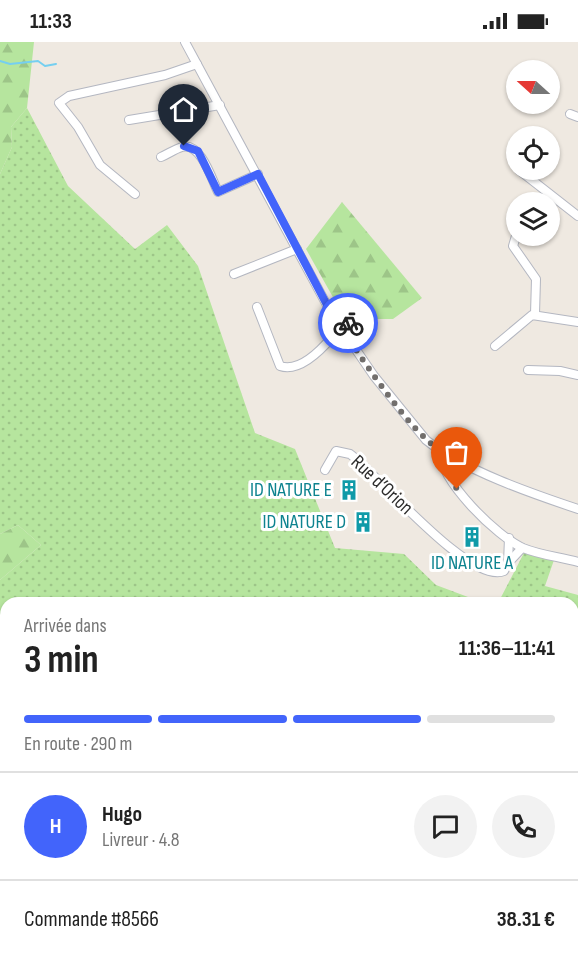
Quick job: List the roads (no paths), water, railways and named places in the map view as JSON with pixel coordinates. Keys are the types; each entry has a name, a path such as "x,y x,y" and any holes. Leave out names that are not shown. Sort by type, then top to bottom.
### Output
{"street":[{"path":"185,42 336,322"},
{"path":"138,87 198,66"},
{"path":"135,194 100,165 78,128 59,104 69,96 198,66"},
{"path":"129,120 220,105"},
{"path":"161,158 184,146 198,151 218,192 258,174"},
{"path":"530,180 542,192"},
{"path":"560,205 578,216"},
{"path":"514,246 536,279 535,314"},
{"path":"234,274 297,249"},
{"path":"257,307 280,366 289,367 300,364 322,348 333,336"},
{"path":"495,346 526,318 535,314 578,322"},
{"path":"345,321 350,325 352,332 348,338 337,339 333,336 331,329 336,322 345,321"},
{"path":"348,338 374,376 426,440 441,451 551,500 578,509"},
{"path":"528,370 560,371 578,375"},
{"name":"Rue d’Orion","path":"325,470 336,451 350,454 421,522 477,568 493,574 504,571 508,563"},
{"path":"441,451 440,460 457,489 479,514 508,538 522,548 578,562"},
{"path":"508,538 508,563"},
{"path":"508,563 522,548"}],"waterway":[{"path":"0,61 10,64 38,61 45,66 56,64"}],"place":[{"name":"ID NATURE E","path":"349,490"},
{"name":"ID NATURE D","path":"363,522"},
{"name":"ID NATURE A","path":"472,537"}]}
